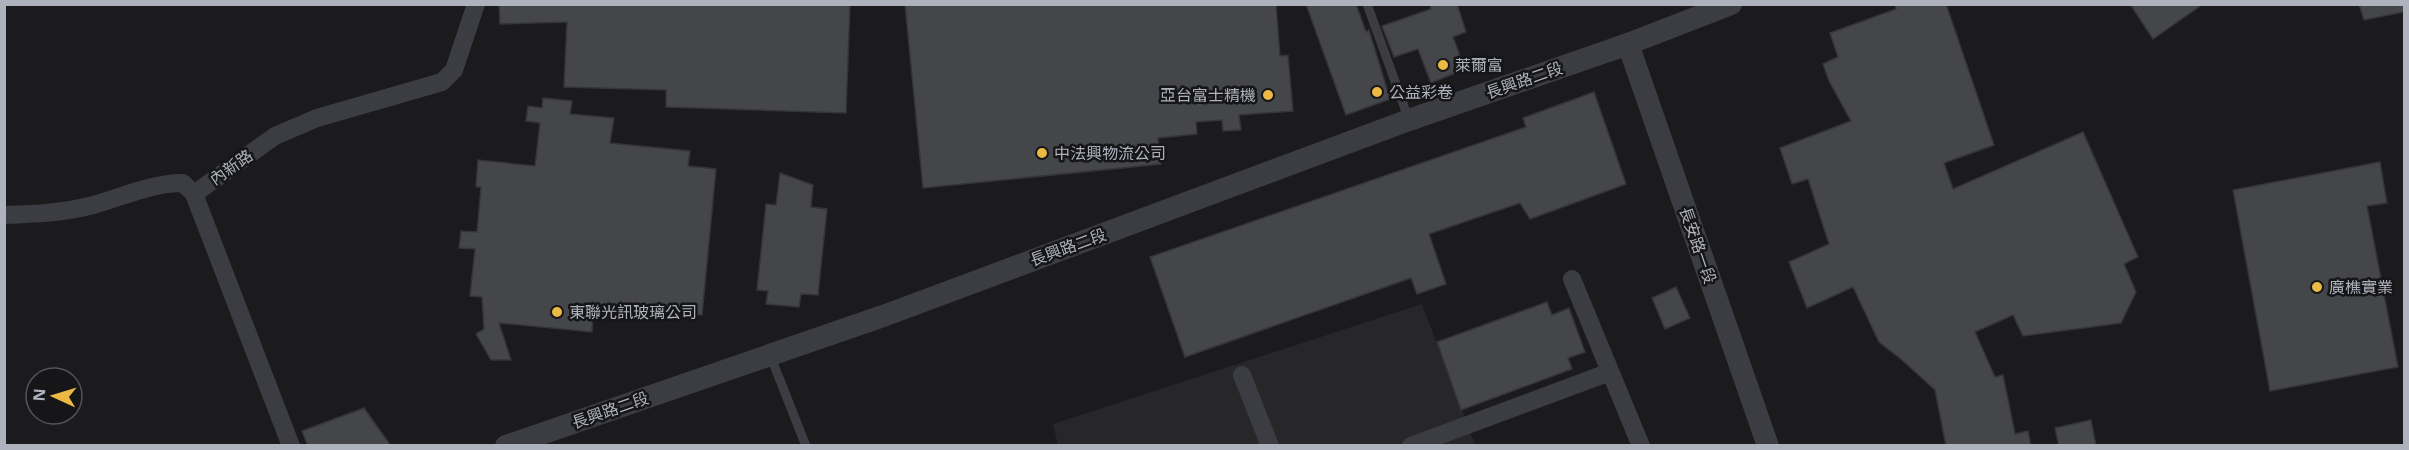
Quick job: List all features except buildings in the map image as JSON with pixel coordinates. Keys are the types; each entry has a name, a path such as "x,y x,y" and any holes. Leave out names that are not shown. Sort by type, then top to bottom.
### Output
{"street":[{"name":"內新路","path":"291,446 194,194 275,136 317,118 442,82 454,70 476,4"},
{"name":"長興路二段","path":"506,446 897,311 1408,120 1628,44 1729,5"},
{"name":"長安路一段","path":"1628,44 1768,446"},
{"path":"4,215 54,212 90,206 166,183 183,183 194,194"},
{"path":"1572,279 1641,446"},
{"path":"1411,446 1610,372"},
{"path":"1242,375 1270,446"}],"lane":[{"path":"1367,4 1408,120"},
{"path":"770,355 806,446"}],"shaded area":[{"path":"1422,304 1475,445 1058,445 1053,424"}],"place":[{"name":"萊爾富","path":"1443,65"},
{"name":"公益彩卷","path":"1377,92"},
{"name":"亞台富士精機","path":"1268,95"},
{"name":"中法興物流公司","path":"1042,153"},
{"name":"廣樵實業","path":"2317,287"},
{"name":"東聯光訊玻璃公司","path":"557,312"}]}
